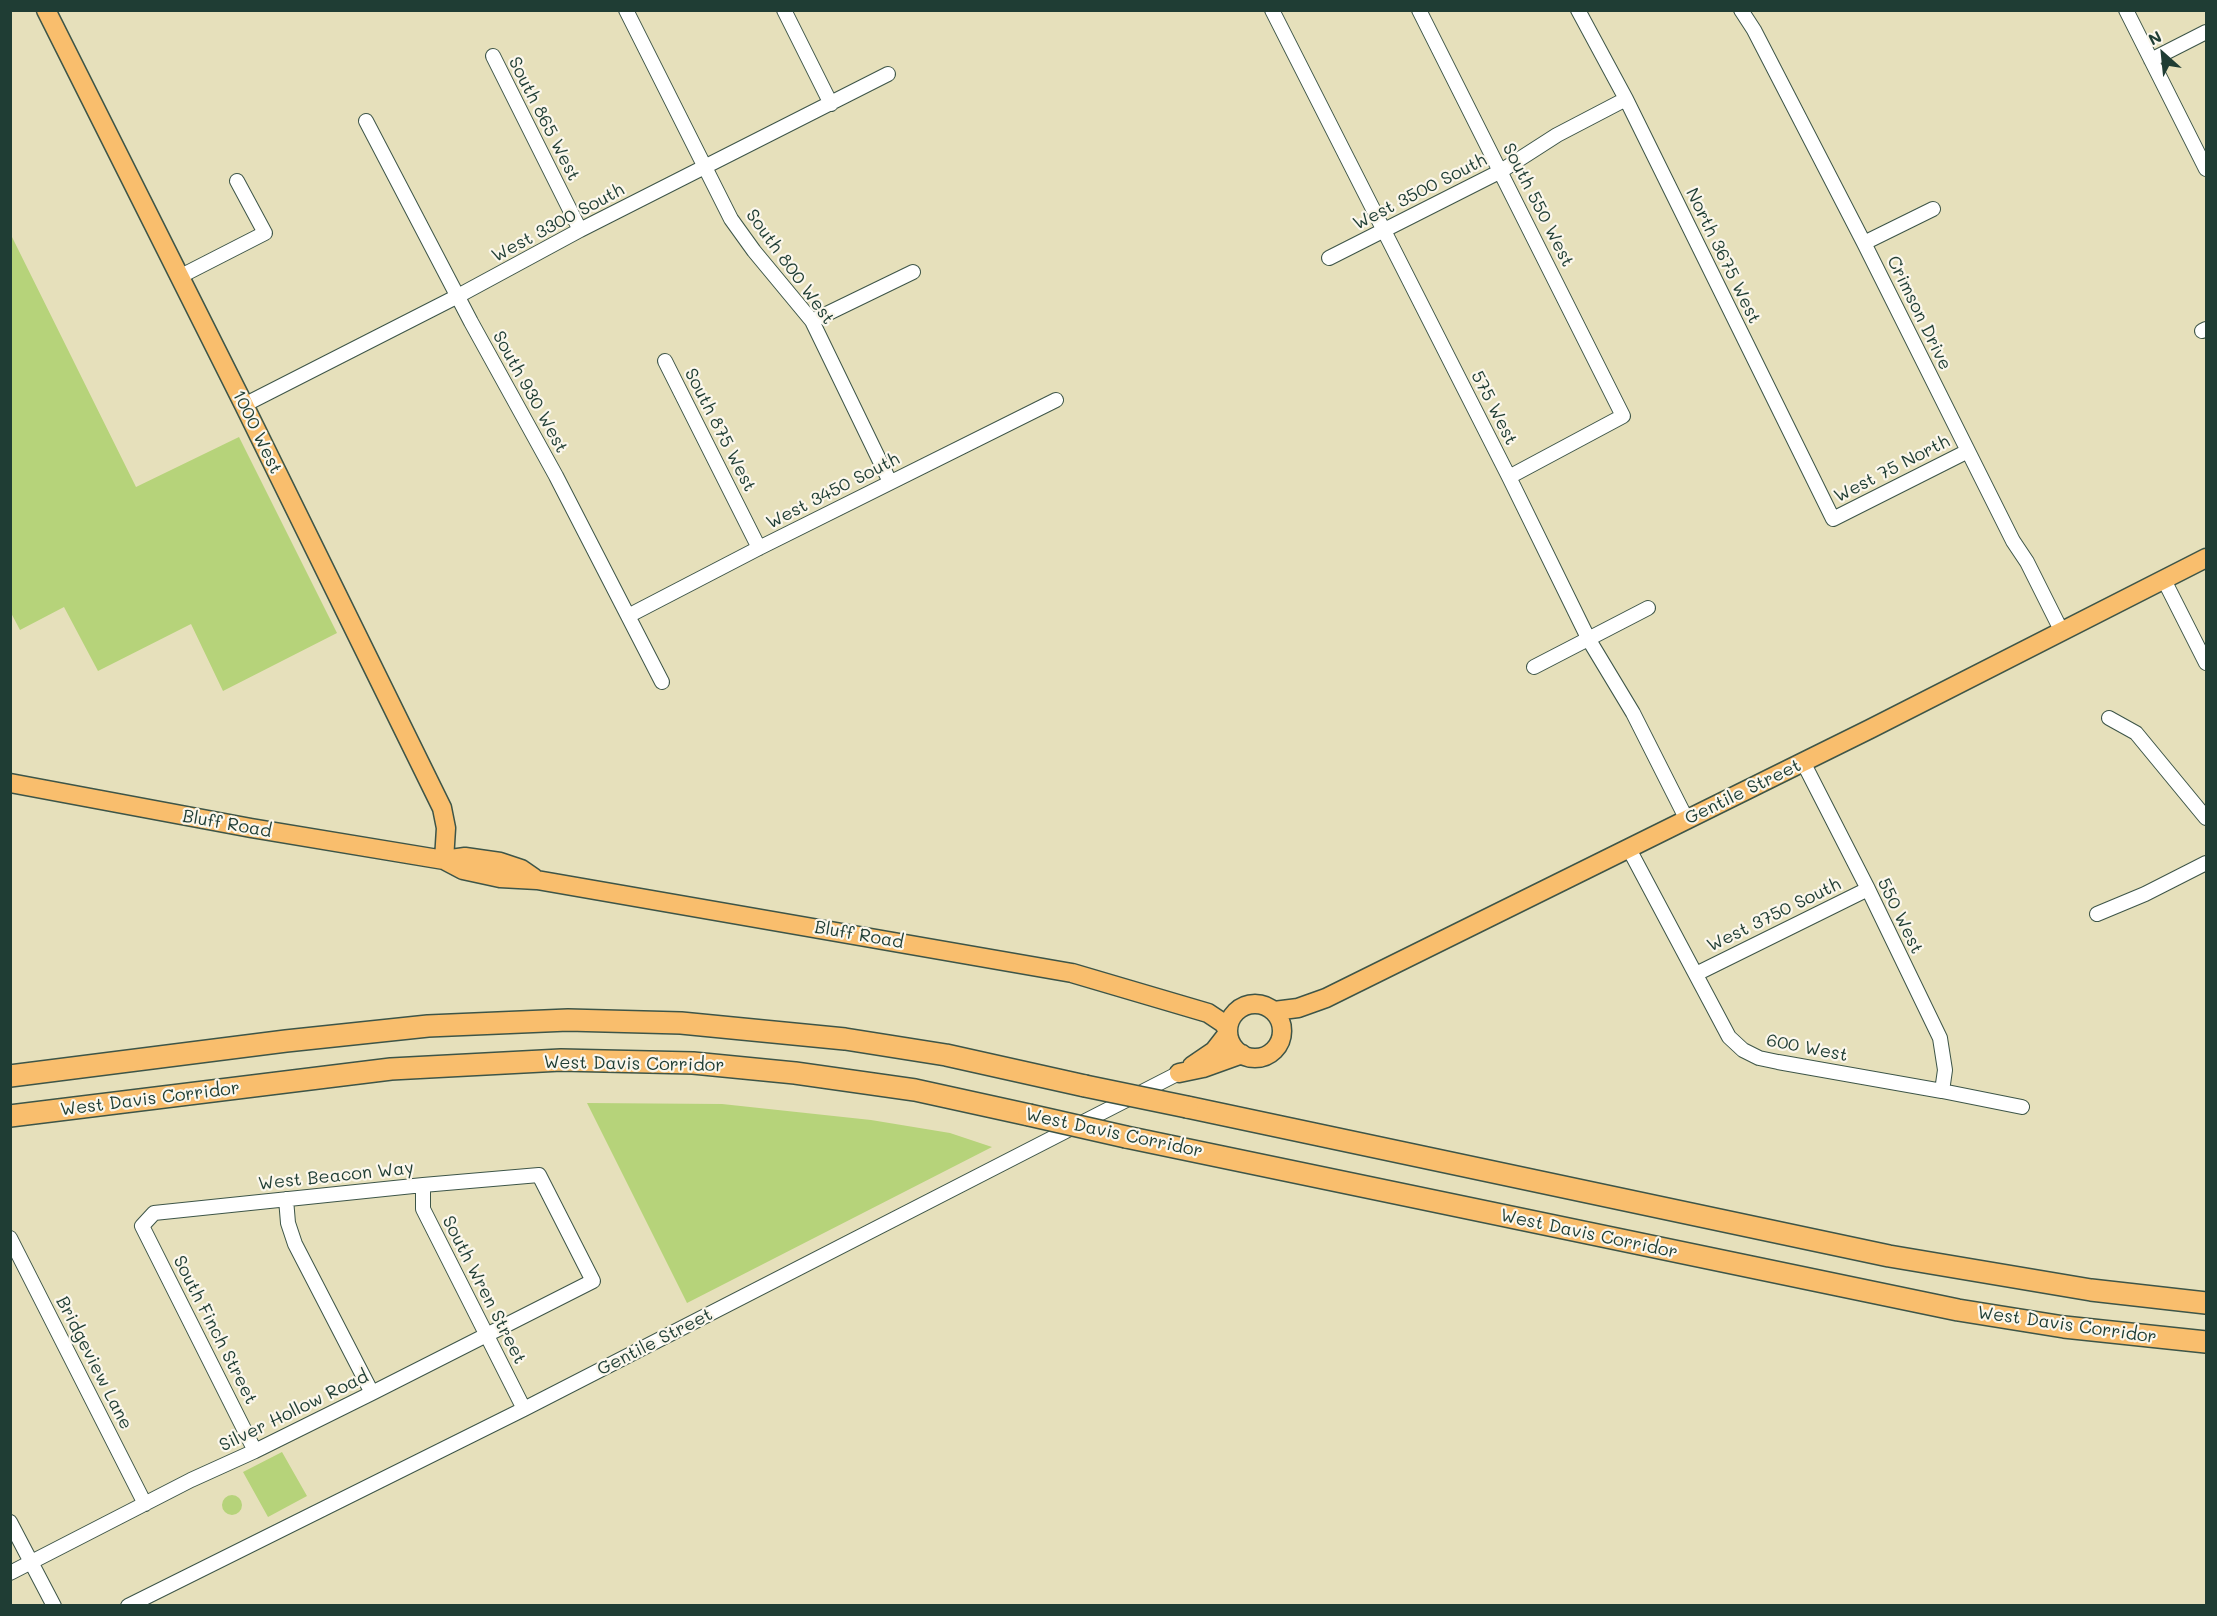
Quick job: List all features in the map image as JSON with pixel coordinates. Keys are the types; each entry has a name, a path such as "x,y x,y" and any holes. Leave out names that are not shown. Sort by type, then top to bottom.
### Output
{"highway":[{"name":"West Davis Corridor","path":"10,1076 274,1042 428,1026 510,1021 587,1020 738,1027 845,1039 946,1055 1920,1262 2091,1290 2206,1303"},
{"name":"West Davis Corridor","path":"10,1116 391,1070 485,1063 561,1060 693,1063 795,1072 915,1090 1126,1137 1958,1310 2108,1333 2206,1342"}],"main road":[{"name":"1000 West","path":"45,10 244,405 442,808 446,828 444,860"},
{"name":"Gentile Street","path":"1274,1011 1298,1008 1326,998 1803,762 2206,558"},
{"name":"Bluff Road","path":"10,783 251,828 444,860 465,857 500,862 521,869 537,880 1028,964 1097,979 1210,1014 1223,1023 1228,1032"},
{"path":"1280,1041 1282,1028 1274,1011 1262,1004 1243,1006 1233,1015 1228,1032 1233,1045 1242,1054 1254,1058 1267,1055 1307,1012 1326,998"},
{"name":"Bluff Road","path":"1178,1004 1213,1008 1243,1006"},
{"name":"Gentile Street","path":"1179,1073 1214,1051 1228,1032"},
{"name":"Gentile Street","path":"1179,1073 1203,1068 1242,1054"}],"street":[{"name":"South 800 West","path":"626,10 731,219 754,251 812,321 890,482"},
{"path":"784,10 831,104"},
{"name":"575 West","path":"1272,10 1509,477 1588,639 1633,713 1687,820"},
{"name":"South 550 West","path":"1419,10 1623,416 1509,477"},
{"name":"North 3675 West","path":"1578,10 1626,99 1833,519"},
{"name":"Crimson Drive","path":"1741,10 1755,30 2013,542 2027,562 2062,632"},
{"path":"2126,10 2206,169"},
{"path":"2151,60 2206,32"},
{"name":"South 865 West","path":"493,56 579,231"},
{"name":"West 3300 South","path":"244,405 888,74"},
{"name":"West 3500 South","path":"1329,258 1501,171 1557,135 1626,99"},
{"name":"South 930 West","path":"366,121 471,322 556,476 662,682"},
{"path":"179,277 265,233 237,180"},
{"path":"1864,243 1933,209"},
{"path":"812,321 913,272"},
{"name":"South 875 West","path":"665,361 759,548"},
{"name":"West 3450 South","path":"628,616 1056,400"},
{"name":"West 75 North","path":"1833,519 1968,451"},
{"path":"2164,580 2206,663"},
{"path":"1534,667 1648,608"},
{"path":"2109,718 2136,733 2206,818"},
{"name":"550 West","path":"1803,762 1940,1038 1945,1070 1942,1091"},
{"name":"600 West","path":"1629,849 1730,1037 1743,1050 1759,1058 2022,1107"},
{"path":"2097,914 2145,894 2206,863"},
{"name":"West 3750 South","path":"1696,974 1868,889"},
{"name":"Gentile Street","path":"128,1605 524,1409 1179,1073"},
{"name":"West Beacon Way","path":"142,1226 154,1214 539,1175 593,1281"},
{"name":"South Wren Street","path":"423,1185 423,1209 524,1409"},
{"path":"286,1199 288,1223 296,1244 372,1393"},
{"name":"South Finch Street","path":"142,1226 255,1450"},
{"name":"Bridgeview Lane","path":"10,1238 145,1504"},
{"name":"Silver Hollow Road","path":"10,1574 145,1504 593,1281"},
{"path":"10,1522 54,1605"}],"green space":[{"path":"11,235 136,487 239,437 337,633 223,691 191,624 98,671 64,607 20,630 10,611"},
{"path":"587,1103 722,1104 871,1120 950,1133 992,1147 687,1303"},
{"path":"282,1452 307,1496 268,1517 243,1472"},
{"path":"232,1495 239,1498 242,1505 239,1512 232,1515 225,1512 222,1505 225,1498"}]}
